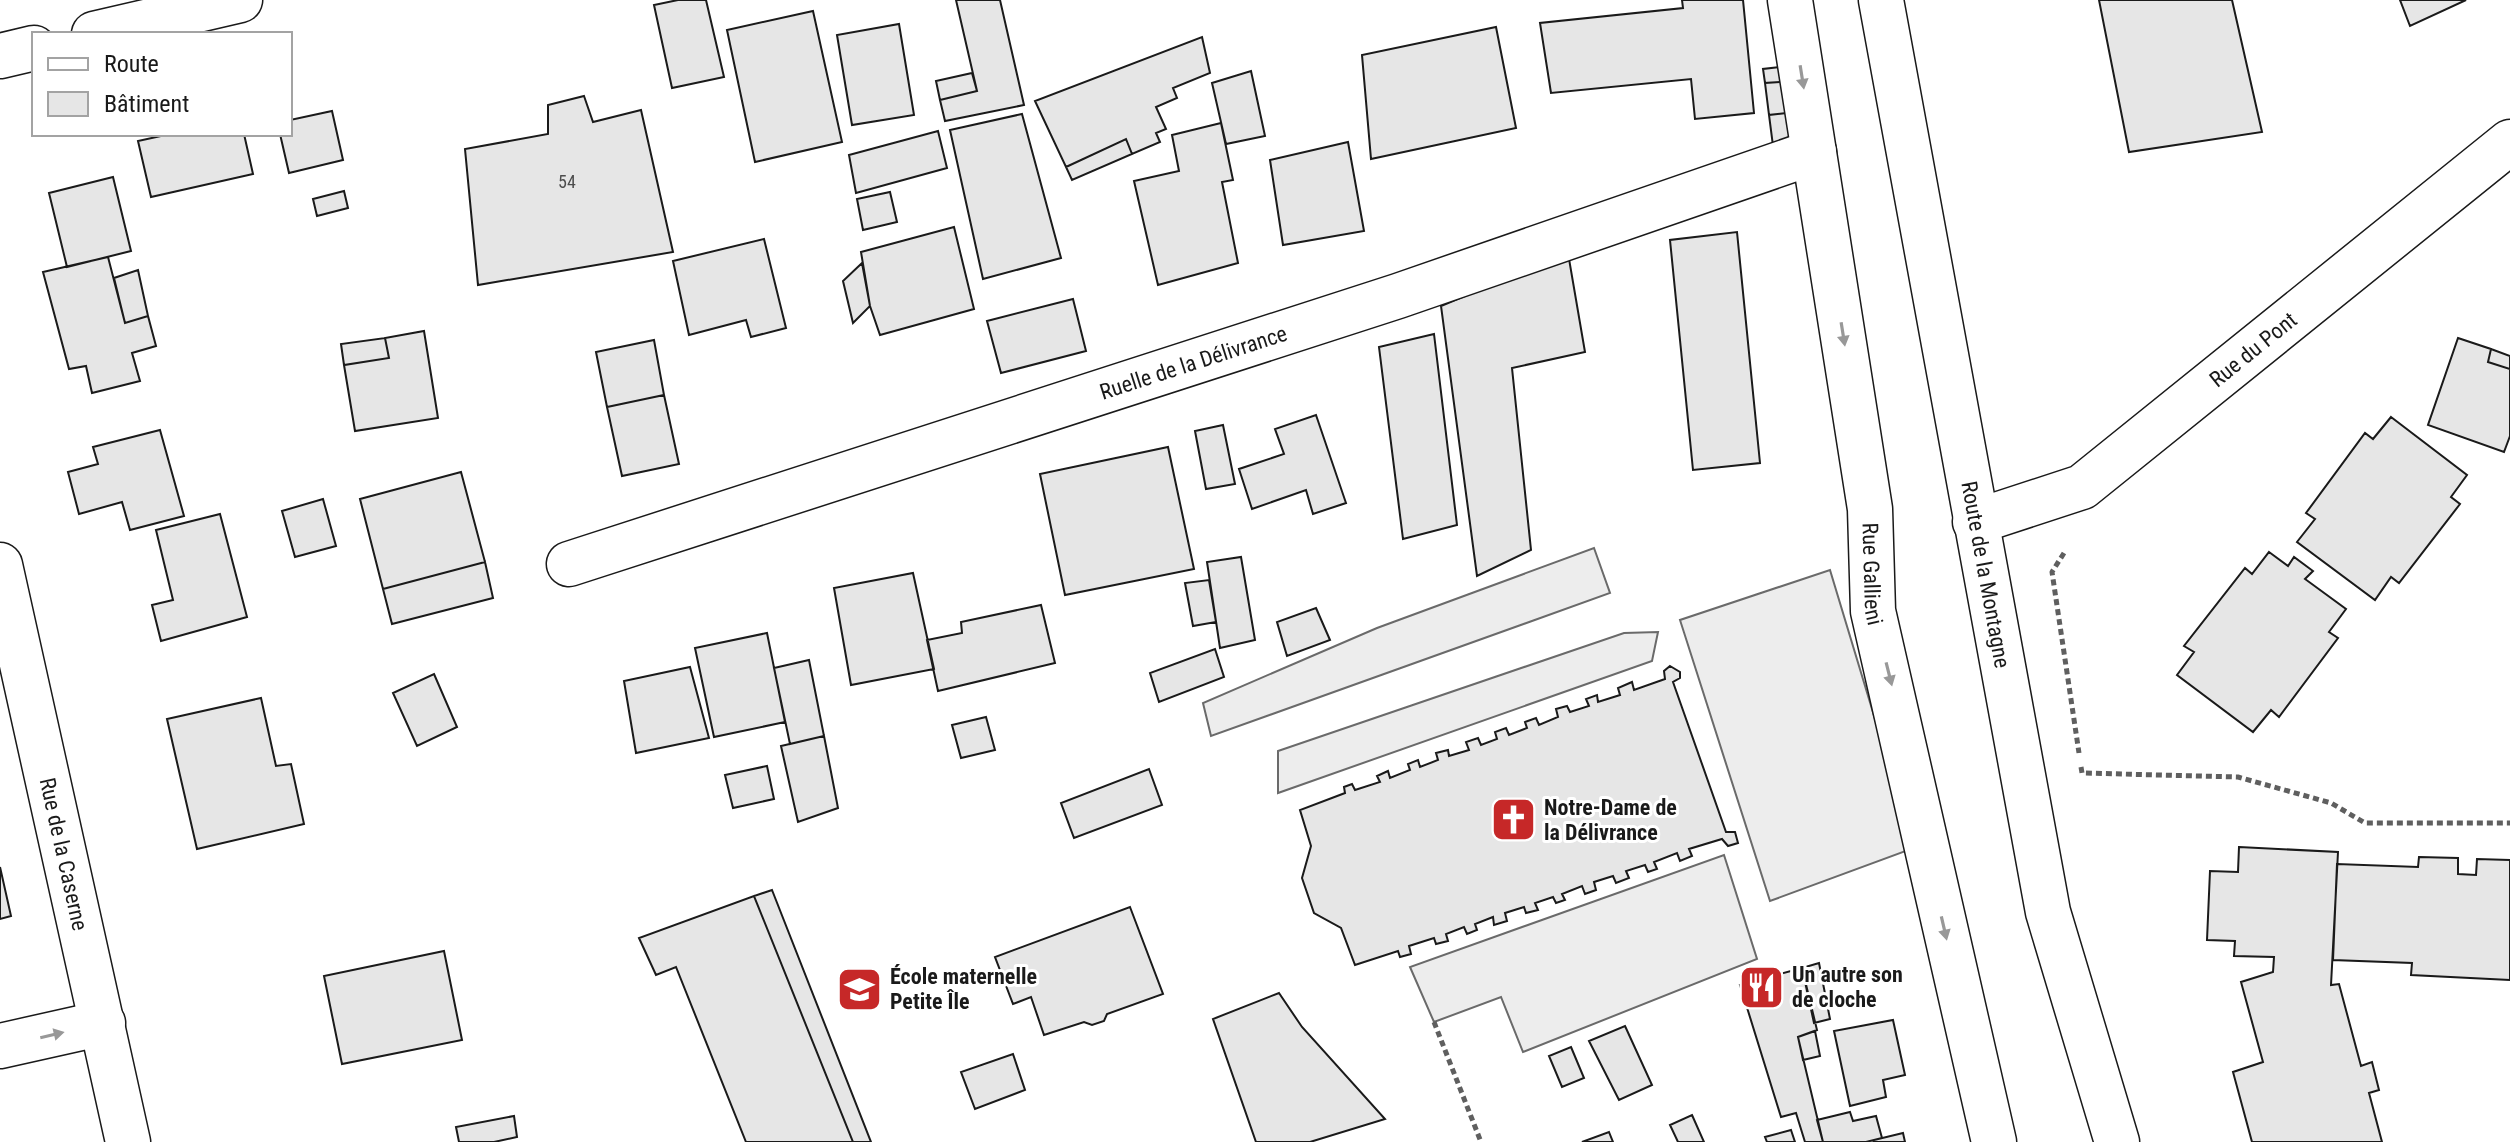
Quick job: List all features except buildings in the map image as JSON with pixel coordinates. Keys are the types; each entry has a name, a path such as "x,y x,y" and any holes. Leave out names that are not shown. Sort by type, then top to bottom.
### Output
{"street":[{"path":"103,32 240,0"},
{"name":"Rue Gallieni","path":"1790,0 1870,509 1873,611 1994,1142"},
{"name":"Route de la Montagne","path":"1881,0 2048,912 2117,1142"},
{"path":"0,56 32,48"},
{"name":"Rue du Pont","path":"1975,522 2082,487 2510,142"},
{"name":"Ruelle de la Délivrance","path":"569,564 1383,301 1814,152"},
{"name":"Rue de la Caserne","path":"1,571 128,1142"},
{"path":"0,1046 103,1023"}],"path":[{"path":"2053,578 2082,773 2238,777 2331,803 2365,823 2510,823"},
{"path":"1434,1022 1481,1142"}],"shaded area":[{"path":"1594,548 1610,593 1211,736 1203,703 1377,628"},
{"path":"1830,570 1914,848 1770,901 1680,620"},
{"path":"1658,632 1652,661 1278,793 1278,751 1624,633"},
{"path":"1724,855 1757,959 1523,1052 1501,997 1434,1022 1410,967"}],"place":[{"name":"Notre-Dame de la Délivrance","path":"1513,820"},
{"name":"Un autre son de cloche","path":"1761,987"},
{"name":"École maternelle Petite Île","path":"859,989"}]}
